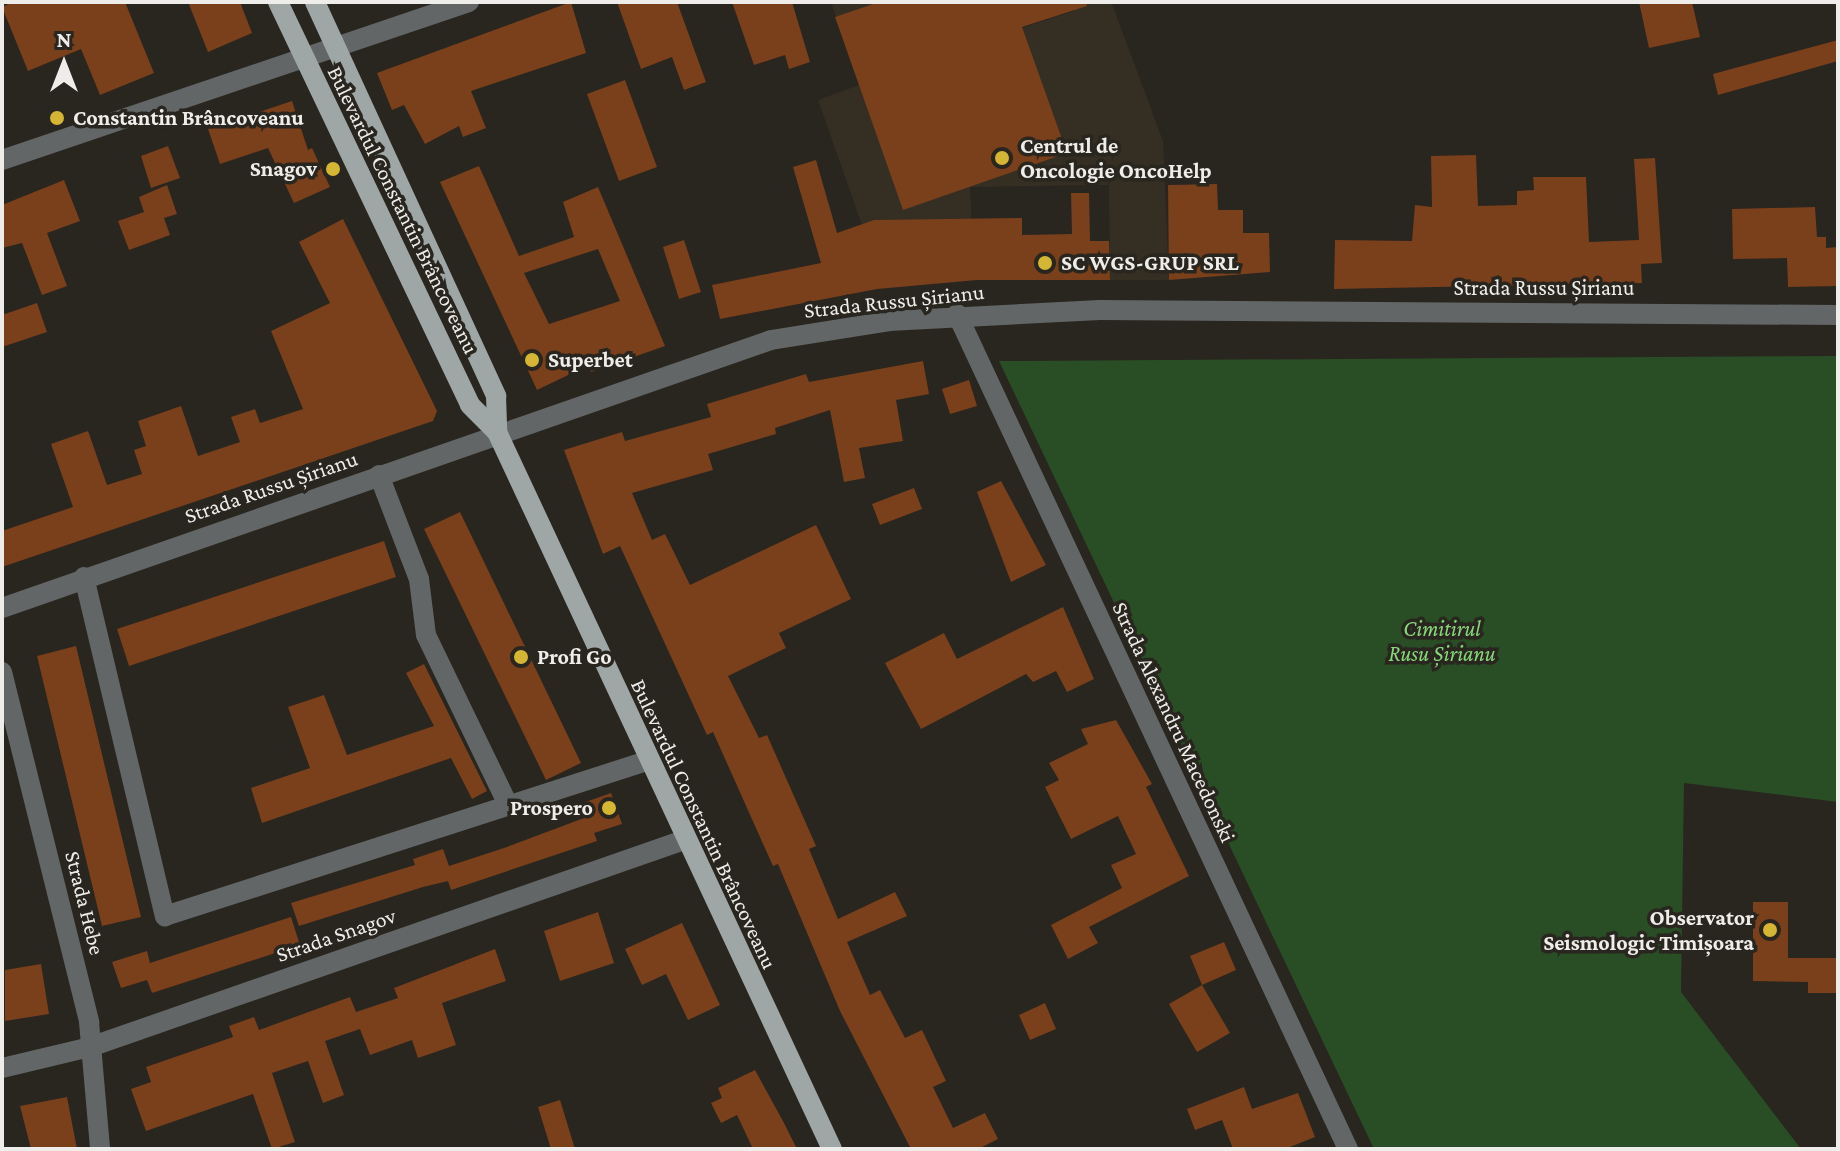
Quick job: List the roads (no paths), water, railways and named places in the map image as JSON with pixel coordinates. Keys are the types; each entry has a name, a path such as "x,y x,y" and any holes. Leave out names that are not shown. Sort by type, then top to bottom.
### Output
{"main road":[{"name":"Bulevardul Constantin Brâncoveanu","path":"278,2 470,405 497,432 647,761 832,1149"},
{"name":"Bulevardul Constantin Brâncoveanu","path":"315,2 496,396 497,432"}],"street":[{"path":"2,160 469,2"},
{"name":"Strada Russu Șirianu","path":"2,608 497,432 771,340 957,314 1144,310 1838,315"},
{"name":"Strada Alexandru Macedonski","path":"957,314 1348,1149"},
{"path":"379,475 419,579 426,635 508,805"},
{"path":"84,577 165,916 647,761"},
{"name":"Strada Hebe","path":"2,672 78,976 90,1047 100,1149"},
{"name":"Strada Snagov","path":"2,1068 90,1047 684,840"}],"place":[{"name":"Constantin Brâncoveanu","path":"57,118"},
{"name":"Centrul de Oncologie OncoHelp","path":"1002,158"},
{"name":"Snagov","path":"333,169"},
{"name":"SC WGS-GRUP SRL","path":"1045,263"},
{"name":"Superbet","path":"532,360"},
{"name":"Profi Go","path":"521,657"},
{"name":"Prospero","path":"609,808"},
{"name":"Observator Seismologic Timișoara","path":"1770,930"}],"park label":[{"name":"Cimitirul Rusu Șirianu","path":"1442,640"}]}
